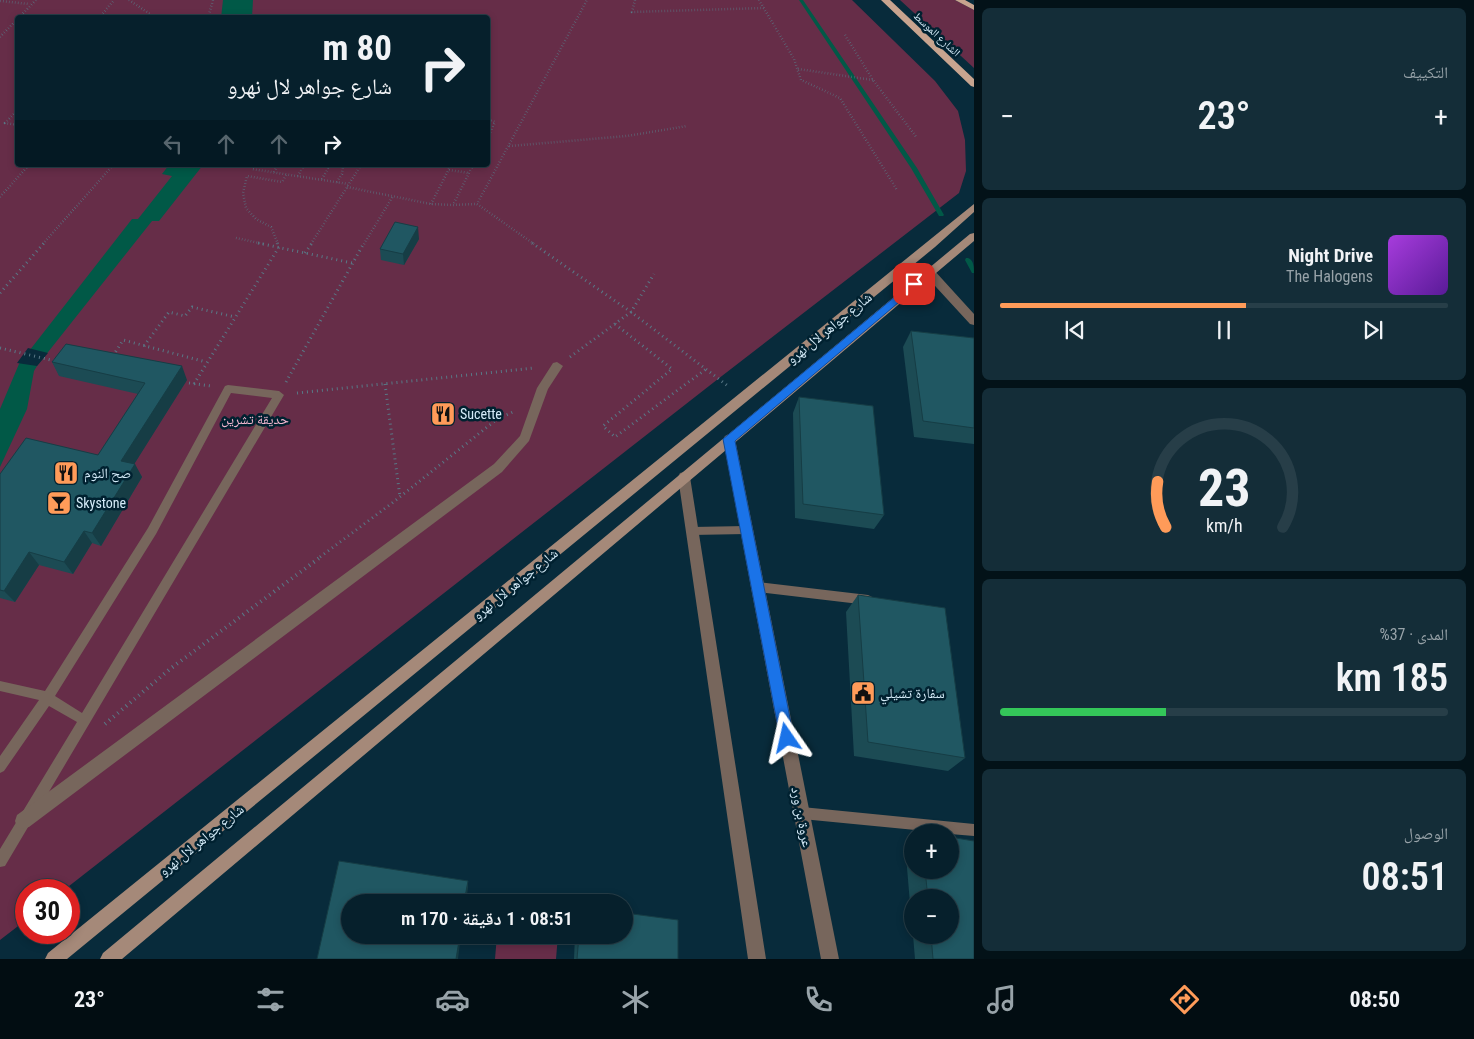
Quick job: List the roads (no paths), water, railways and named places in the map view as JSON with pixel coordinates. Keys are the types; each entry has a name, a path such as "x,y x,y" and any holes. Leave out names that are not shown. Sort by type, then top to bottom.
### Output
{"main road":[{"name":"الشارع الموسط","path":"885,0 974,84"},
{"path":"959,0 974,8"},
{"name":"شارع جواهر لال نهرو","path":"54,959 744,398 974,208"},
{"name":"شارع جواهر لال نهرو","path":"109,959 974,236"}],"street":[{"path":"929,272 974,321"},
{"path":"23,821 498,468 525,438 543,388 558,366"},
{"name":"عروة بن ورد","path":"729,439 830,959"},
{"path":"684,477 757,959"}],"lane":[{"path":"0,767 47,698 152,531 228,389 279,395 0,861"},
{"path":"692,531 746,530"},
{"path":"758,587 876,600"},
{"path":"0,686 40,694 84,720"},
{"path":"802,813 974,830"}],"waterway":[{"path":"236,15 238,0"},
{"path":"801,0 914,168 941,215"},
{"path":"968,260 974,271"}],"place":[{"name":"Sucette","path":"443,414"},
{"name":"صح النوم","path":"66,473"},
{"name":"Skystone","path":"59,503"},
{"name":"سفارة تشيلي","path":"863,693"}],"park label":[{"name":"حديقة تشرين","path":"255,419"}]}
